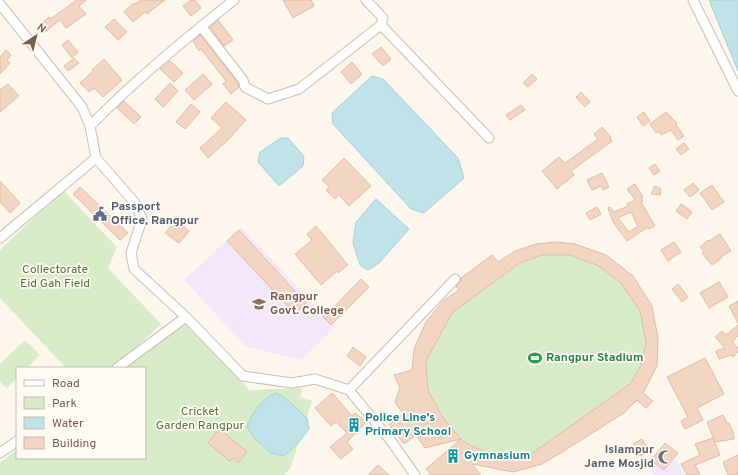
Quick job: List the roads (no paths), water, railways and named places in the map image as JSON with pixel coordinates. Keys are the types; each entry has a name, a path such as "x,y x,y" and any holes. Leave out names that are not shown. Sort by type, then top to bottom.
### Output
{"street":[{"path":"90,126 119,96 234,0"},
{"path":"201,26 243,80 246,87 268,99 299,89 381,25 383,18 366,0"},
{"path":"692,0 738,91"},
{"path":"0,4 82,107 90,126 96,158 135,203 142,219 130,253 134,269 186,317 243,376 292,383 315,379 349,390 391,441 415,475"},
{"path":"381,25 489,138"},
{"path":"0,238 96,158"},
{"path":"349,390 455,279"},
{"path":"118,367 186,317"},
{"path":"0,453 16,442"}],"water":[{"path":"709,0 738,0 738,71"},
{"path":"372,76 383,79 458,158 464,178 424,213 411,209 333,124 332,113"},
{"path":"281,138 288,138 304,156 303,166 279,186 258,162 260,152"},
{"path":"376,199 409,229 379,263 368,270 360,265 353,243 356,222"},
{"path":"275,393 284,397 307,418 309,429 299,442 284,456 271,453 254,438 247,427 258,407"}],"place":[{"name":"Passport Office, Rangpur","path":"100,214"},
{"name":"Rangpur Govt. College","path":"259,304"},
{"name":"Rangpur Stadium","path":"535,358"},
{"name":"Police Line's Primary School","path":"354,425"},
{"name":"Gymnasium","path":"453,456"},
{"name":"Islampur Jame Mosjid","path":"665,457"}],"park label":[{"name":"Collectorate Eid Gah Field","path":"55,277"},
{"name":"Cricket Garden Rangpur","path":"200,419"}]}
